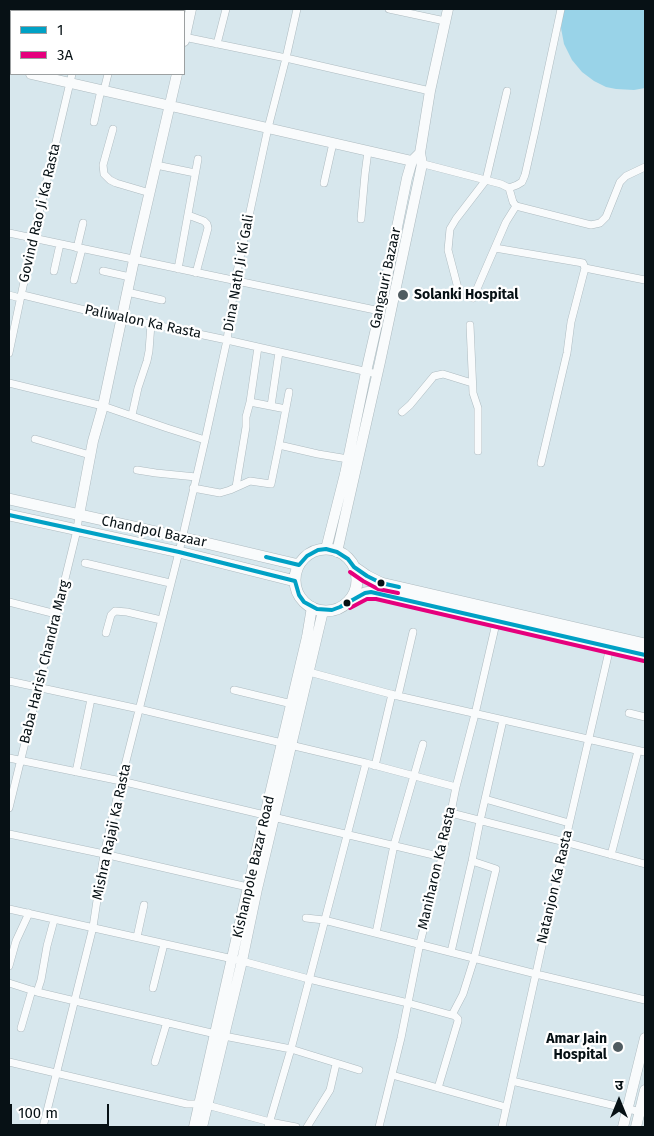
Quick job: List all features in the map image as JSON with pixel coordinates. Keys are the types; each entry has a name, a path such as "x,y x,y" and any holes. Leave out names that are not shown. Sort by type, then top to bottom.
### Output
{"main road":[{"name":"Chandpol Bazaar","path":"9,499 298,565"},
{"name":"Chandpol Bazaar","path":"9,515 179,552 295,581"},
{"path":"645,644 498,616 371,592 365,593 340,608 323,610 312,607 304,602 299,595 295,581 296,571 298,565 312,552 326,549 338,552 348,559 354,567 381,583 483,607 498,616 645,655"},
{"path":"347,603 353,595 356,586 357,576 354,567"}],"street":[{"path":"185,34 191,9"},
{"path":"217,44 226,9"},
{"name":"Dina Nath Ji Ki Gali","path":"182,538 227,340 235,281 268,128 297,9"},
{"path":"389,9 445,21"},
{"name":"Gangauri Bazaar","path":"326,549 348,459 407,178 418,159 430,91 448,9"},
{"path":"41,75 71,78 103,90 368,151 418,159 509,188 522,182 525,175 561,9"},
{"path":"185,38 286,58 430,91"},
{"path":"94,122 108,75"},
{"path":"79,515 93,440 104,406 130,277 177,75"},
{"name":"Govind Rao Ji Ka Rasta","path":"9,352 33,239 71,78"},
{"path":"460,296 448,250 450,229 486,180 507,91"},
{"path":"113,129 103,165 104,174 116,183 150,193"},
{"path":"324,183 333,143"},
{"path":"361,219 368,151"},
{"path":"178,269 198,159"},
{"path":"338,552 377,374 418,159"},
{"path":"156,165 195,174"},
{"path":"509,188 512,202 516,206 591,225 600,223 606,218 620,182 626,176 645,167"},
{"path":"473,298 506,222 516,206"},
{"path":"188,215 208,224 196,273"},
{"path":"74,280 83,222"},
{"path":"9,233 380,311"},
{"path":"54,271 60,244"},
{"path":"495,248 583,262 584,268 571,322 567,353 541,463"},
{"path":"584,268 645,280"},
{"path":"103,270 130,277"},
{"path":"127,292 162,300"},
{"name":"Paliwalon Ka Rasta","path":"9,295 20,298 22,295 122,320 227,340 377,374"},
{"path":"132,415 147,361 151,324"},
{"path":"470,325 472,383 478,408 478,451"},
{"path":"236,487 258,347"},
{"path":"271,406 278,352"},
{"path":"402,412 434,376 440,374 450,375 472,383"},
{"path":"9,383 104,406 205,440"},
{"path":"194,488 220,493 245,482 254,481 270,484 289,392"},
{"path":"250,402 286,409"},
{"path":"35,439 90,455"},
{"path":"279,445 348,459"},
{"path":"138,470 196,477"},
{"name":"Baba Harish Chandra Marg","path":"9,808 77,530 79,515"},
{"name":"Mishra Rajaji Ka Rasta","path":"44,1127 93,927 104,854 121,781 182,538"},
{"path":"85,563 170,583"},
{"path":"9,602 56,614"},
{"path":"287,745 292,704 312,607"},
{"path":"287,745 309,672 323,610"},
{"path":"106,633 111,615 115,611 161,620"},
{"name":"Maniharon Ka Rasta","path":"379,1127 401,1038 420,944 442,857 456,787 498,616"},
{"path":"375,766 413,632"},
{"name":"Natanjon Ka Rasta","path":"502,1127 610,647"},
{"path":"309,672 395,695 642,752 611,855"},
{"path":"9,681 139,709 366,763 456,787"},
{"path":"234,690 292,704"},
{"path":"76,772 91,699"},
{"path":"629,714 645,717"},
{"path":"451,952 503,720"},
{"path":"376,933 394,845 422,744"},
{"name":"Kishanpole Bazar Road","path":"194,1127 203,1105 287,745"},
{"path":"9,758 121,781 442,857"},
{"path":"269,1125 291,1049 366,763"},
{"path":"485,799 570,823"},
{"path":"450,813 645,864"},
{"path":"9,834 253,888"},
{"path":"452,1015 463,994 474,958 496,869 472,861"},
{"path":"137,937 144,905"},
{"path":"9,909 237,960 457,1017 458,1021 438,1088"},
{"path":"9,966 16,940 29,913"},
{"path":"306,918 324,920 645,1000"},
{"path":"21,1028 41,980 54,920"},
{"path":"153,988 164,944"},
{"path":"9,983 75,1001 291,1049 359,1070"},
{"path":"155,1062 167,1022"},
{"path":"623,1127 645,1038"},
{"path":"9,1062 187,1104 203,1105 269,1125 296,1127"},
{"path":"307,1127 330,1090 336,1064"},
{"path":"392,1075 506,1107"},
{"path":"512,1081 643,1112"},
{"path":"636,1127 643,1112 645,1090"},
{"path":"202,1127 203,1105"}],"shaded area":[{"path":"563,9 645,9 645,88 634,90 606,87 582,72 572,60 564,44 561,28"}],"transit line":[{"name":"1","path":"9,515 179,552 295,581 299,595 304,602 317,609 332,610 365,593 371,592 645,655"},
{"name":"1","path":"266,557 299,565 307,556 318,550 326,549 337,552 348,559 354,567 367,576 381,583 399,587"},
{"name":"3A","path":"350,572 378,589 398,593"},
{"name":"3A","path":"350,608 367,599 376,599 644,661"}],"place":[{"name":"Solanki Hospital","path":"403,295"},
{"name":"Amar Jain Hospital","path":"618,1047"}]}
